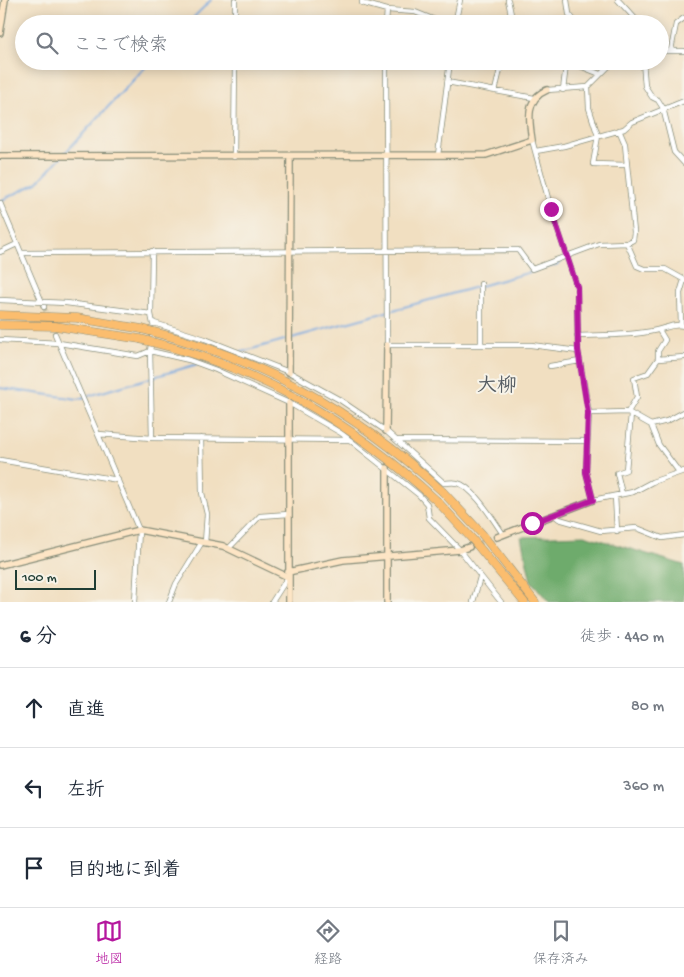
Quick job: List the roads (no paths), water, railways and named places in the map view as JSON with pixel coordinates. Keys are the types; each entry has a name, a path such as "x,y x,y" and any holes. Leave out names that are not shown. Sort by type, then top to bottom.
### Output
{"highway":[{"path":"0,315 77,318 142,329 187,341 227,355 307,391 381,440 443,492 482,534 535,602"},
{"path":"0,325 62,327 140,339 184,350 230,366 300,399 373,446 437,501 473,540 524,602"}],"street":[{"path":"0,30 5,0"},
{"path":"235,15 236,0"},
{"path":"362,0 362,3 387,10 415,12 422,15"},
{"path":"456,15 460,0"},
{"path":"508,0 511,15"},
{"path":"567,0 571,15"},
{"path":"618,0 632,15"},
{"path":"387,10 387,15"},
{"path":"684,18 676,24 671,50 684,51"},
{"path":"234,157 235,70"},
{"path":"386,70 386,432"},
{"path":"438,155 449,70"},
{"path":"495,91 500,70"},
{"path":"563,90 564,70"},
{"path":"593,70 600,74"},
{"path":"447,82 534,98 547,90 588,87 604,70"},
{"path":"644,70 645,86 652,97 658,100 664,108 674,152 684,163"},
{"path":"588,87 588,108 598,136 593,164 627,165"},
{"path":"534,98 529,121 532,140 551,209 577,287 578,350 588,413 586,472 593,500"},
{"path":"536,151 619,130 664,108 684,101"},
{"path":"21,253 518,250 532,269 599,244 627,243 633,240 634,232 625,144 619,130"},
{"path":"0,156 234,157 486,154 532,140"},
{"path":"289,372 290,156"},
{"path":"0,203 44,307"},
{"path":"577,336 632,334 659,330 669,326 682,326 683,316 680,293 683,279 665,270 644,269 636,266 627,243"},
{"path":"0,252 17,244"},
{"path":"152,251 151,314 154,323 150,351 152,438"},
{"path":"481,284 481,345"},
{"path":"0,300 41,301 151,314"},
{"path":"154,323 289,372 340,400 386,432 444,483 457,482 464,486 484,506 500,535 593,500 622,494 682,471 658,445 651,425 630,413 588,413"},
{"path":"622,494 617,473 626,470 630,413 637,397 634,378 648,372 658,359 658,352 665,340 659,330"},
{"path":"55,334 139,530 135,602"},
{"path":"0,340 59,342 138,356 150,351 216,370 289,402 351,440 424,500 427,504 430,518 460,550 501,602"},
{"path":"387,345 531,345 578,350"},
{"path":"658,359 684,357"},
{"path":"550,366 580,360"},
{"path":"289,402 289,602"},
{"path":"651,425 666,421 684,412"},
{"path":"98,434 152,438 351,440"},
{"path":"169,602 176,584 203,542 207,514 202,493 201,438"},
{"path":"396,440 587,441"},
{"path":"0,460 118,480"},
{"path":"387,468 387,602"},
{"path":"615,496 617,530"},
{"path":"229,548 260,516 289,514"},
{"path":"554,515 559,519 601,531 637,528 662,538 684,535"},
{"path":"0,567 139,530 229,548 288,575 343,560 460,550 469,547"},
{"path":"272,602 288,575"},
{"path":"474,602 480,577"}],"waterway":[{"path":"196,15 211,0"},
{"path":"64,154 143,70"},
{"path":"0,201 37,183 61,157"},
{"path":"241,352 556,265 561,262"},
{"path":"0,388 78,399 198,364"}],"tunnel":[{"path":"44,307 55,334"},
{"path":"289,372 289,403"},
{"path":"469,547 497,537"}],"district":[{"name":"大柳","path":"497,384"}]}
